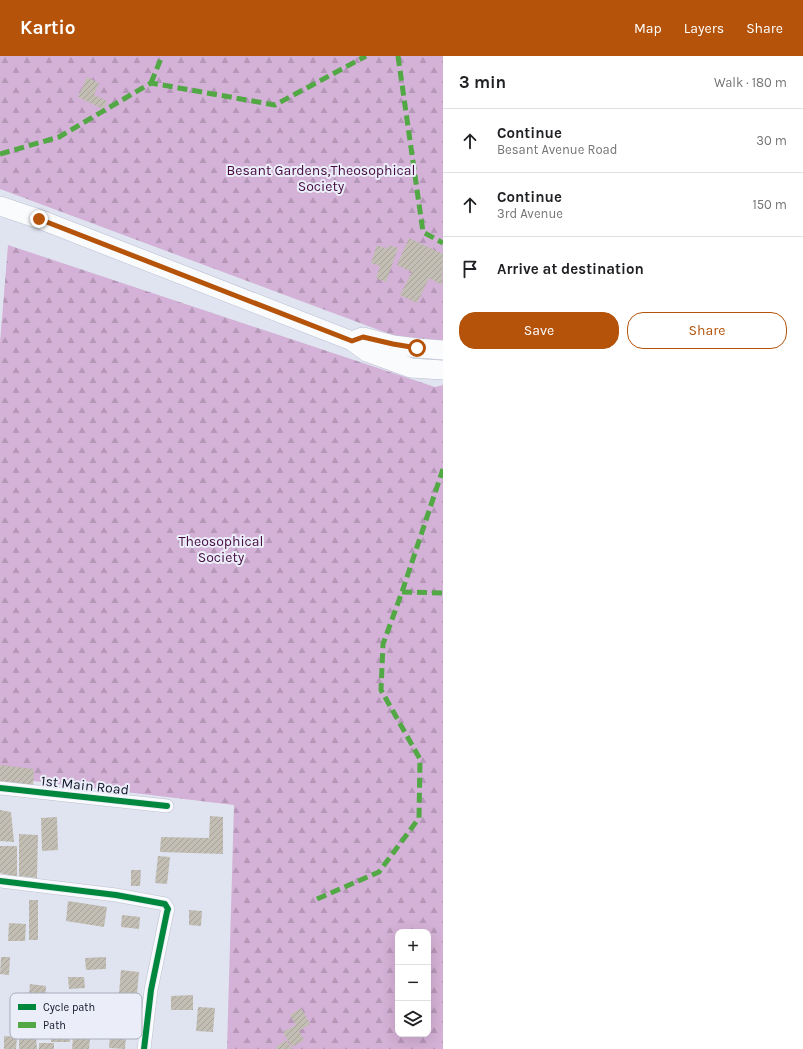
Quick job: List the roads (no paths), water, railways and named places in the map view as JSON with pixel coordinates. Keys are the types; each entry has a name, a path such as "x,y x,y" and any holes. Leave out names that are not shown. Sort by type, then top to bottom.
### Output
{"main road":[{"path":"0,206 39,219 352,341 367,352 412,368 443,370"},
{"path":"352,341 363,337 417,348 443,350"}],"street":[{"name":"1st Main Road","path":"0,788 167,806"},
{"path":"0,881 165,904 168,909 151,990 144,1049"}],"park label":[{"name":"Besant Gardens,Theosophical Society","path":"321,178"},
{"name":"Theosophical Society","path":"221,550"}]}
